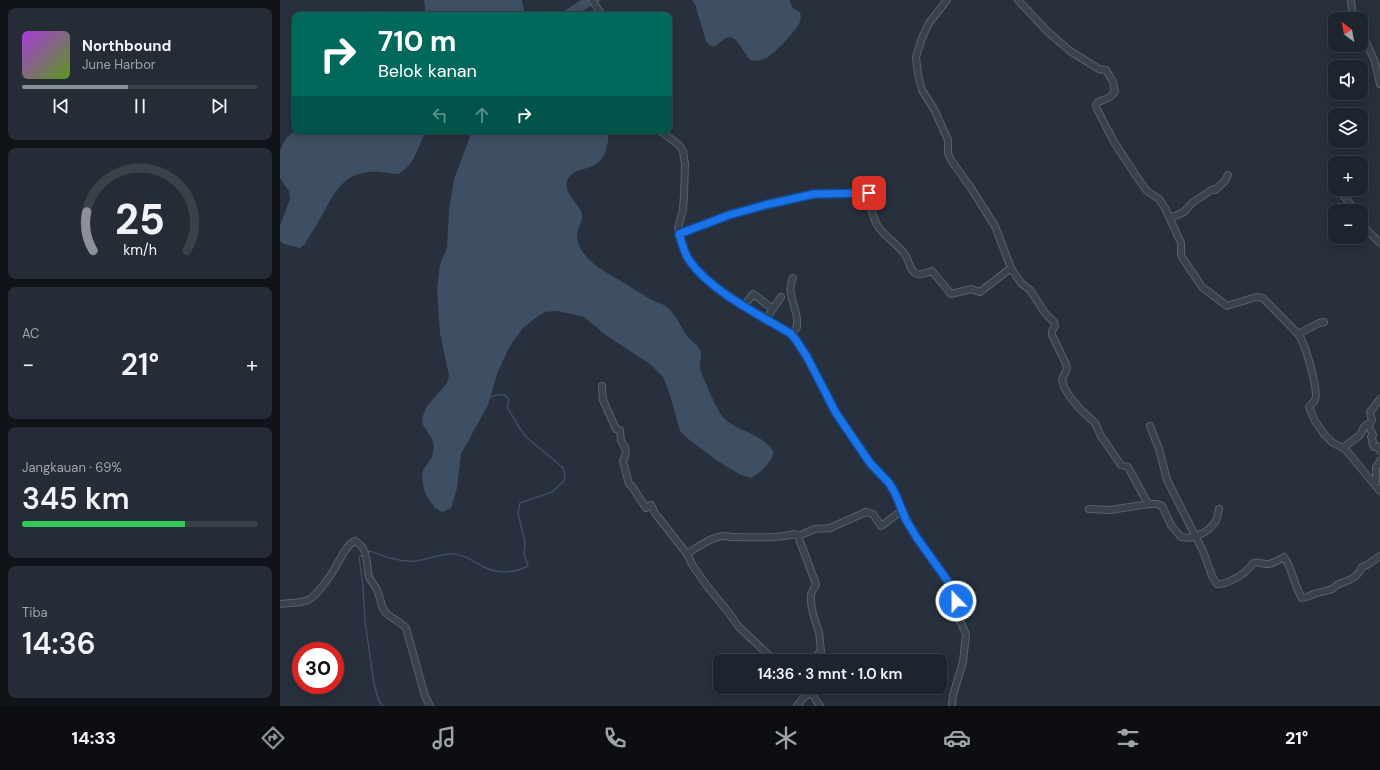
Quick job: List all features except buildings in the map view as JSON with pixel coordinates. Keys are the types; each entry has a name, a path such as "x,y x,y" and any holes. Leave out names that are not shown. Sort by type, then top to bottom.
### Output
{"street":[{"path":"592,0 601,12"},
{"path":"947,0 929,23 916,57 918,75 924,95 934,109 948,140 948,153 951,160 995,226 1011,268 1021,283 1030,290 1038,304 1054,322 1052,335 1067,368 1062,379 1064,387 1080,409 1095,424 1101,436 1121,465 1128,467 1149,504"},
{"path":"1018,0 1048,32 1070,51 1107,72 1113,82 1115,91 1109,98 1098,102 1096,105 1097,109 1114,142 1148,191 1158,199 1165,208 1180,243 1181,255 1184,260 1202,287 1227,306 1256,297 1263,298 1298,334 1303,341 1316,390 1315,400 1309,407 1315,421 1324,434 1333,443 1343,448 1380,491"},
{"path":"1351,0 1353,12"},
{"path":"1368,46 1375,62 1380,84"},
{"path":"664,134 678,144 682,149 684,156 683,210 678,226 679,234 688,259 716,288 791,334 807,357 840,418 870,463 889,483 895,493 906,520 947,580 956,601 958,616 966,634 962,662 953,695 952,706"},
{"path":"1170,218 1184,212 1192,203 1213,189 1215,190 1224,182 1228,175"},
{"path":"679,234 729,215 814,194 869,193 870,205 876,224 888,239 906,256 913,272 920,275 932,271 951,294 971,289 980,292 1011,268"},
{"path":"1344,196 1350,204"},
{"path":"1368,231 1380,243"},
{"path":"791,334 797,327 794,303 790,290 790,284 793,278"},
{"path":"744,306 752,294 773,309"},
{"path":"766,319 781,297"},
{"path":"1298,334 1324,322"},
{"path":"602,386 603,400 616,429 620,430 621,440 625,447 626,453 623,461 628,484 631,485 646,508 651,505 655,513 687,554 703,581 739,627 768,654"},
{"path":"1343,448 1360,434 1364,427 1372,420 1370,412 1380,399"},
{"path":"1368,424 1373,434 1371,437 1374,447 1377,446 1380,451"},
{"path":"1150,426 1159,449 1167,480 1203,551 1212,576 1218,585 1236,577 1257,562 1270,564 1284,558 1294,577 1299,593 1302,598 1306,598 1310,595 1332,589 1338,585 1346,583 1353,578 1362,567 1380,556"},
{"path":"1374,484 1376,482 1376,467 1380,461"},
{"path":"1089,510 1110,510 1157,504 1162,506 1171,525 1181,537 1196,537 1215,523 1219,509"},
{"path":"687,554 715,538 724,536 762,538 795,534 798,536 815,529 830,528 866,512 873,514 881,526 892,519 894,515 903,511"},
{"path":"798,536 816,584 816,588 812,591 811,596 814,620 820,638 821,651 818,654"},
{"path":"280,604 309,600 316,594 336,568 351,543 355,541 362,547 367,556 369,578 377,588 381,605 386,612 401,622 406,628 423,690 430,706"},
{"path":"797,706 806,694"},
{"path":"812,694 820,706"}],"water":[{"path":"424,0 522,0 524,12 424,12"},
{"path":"581,0 601,0 581,12 563,12"},
{"path":"692,0 789,0 793,8 800,12 801,16 799,24 778,48 764,59 756,61 750,60 736,40 731,37 726,38 714,47 709,45 706,41 695,4"},
{"path":"292,133 425,134 410,164 399,174 376,171 368,172 358,174 344,182 338,188 305,244 300,248 284,244 280,241 280,226 290,199 289,191 280,178 280,150 286,138"},
{"path":"471,134 608,134 607,146 600,161 595,165 572,174 566,184 569,193 582,214 582,220 577,234 579,245 589,260 603,271 652,300 664,305 671,311 688,337 701,353 701,372 710,394 723,417 736,427 758,437 770,446 774,453 770,461 762,470 751,478 739,474 716,460 687,438 680,431 670,395 663,377 650,364 607,336 584,317 558,311 545,312 523,328 512,343 504,358 497,374 488,405 461,454 457,488 451,508 442,512 435,508 424,490 422,477 423,470 432,457 434,446 432,439 423,425 422,418 427,406 447,383 449,376 440,333 437,289 440,264 447,248 449,210 454,179"}],"waterway":[{"path":"367,552 369,551 393,559 405,561 417,561 445,554 457,555 489,569 500,572 517,570 528,566 524,554 525,543 518,513 520,503 552,492 564,481 565,475 563,468 526,437 507,407 509,400 505,395 496,395 488,398"},
{"path":"364,554 359,557 363,585 365,621 374,684 379,701 383,706"}],"route":[{"path":"869,193 814,194 729,215 679,234 688,259 716,288 791,334 796,340 807,357 836,413 870,463 889,483 900,502 906,520 927,553 939,567 954,594 956,601"}]}
